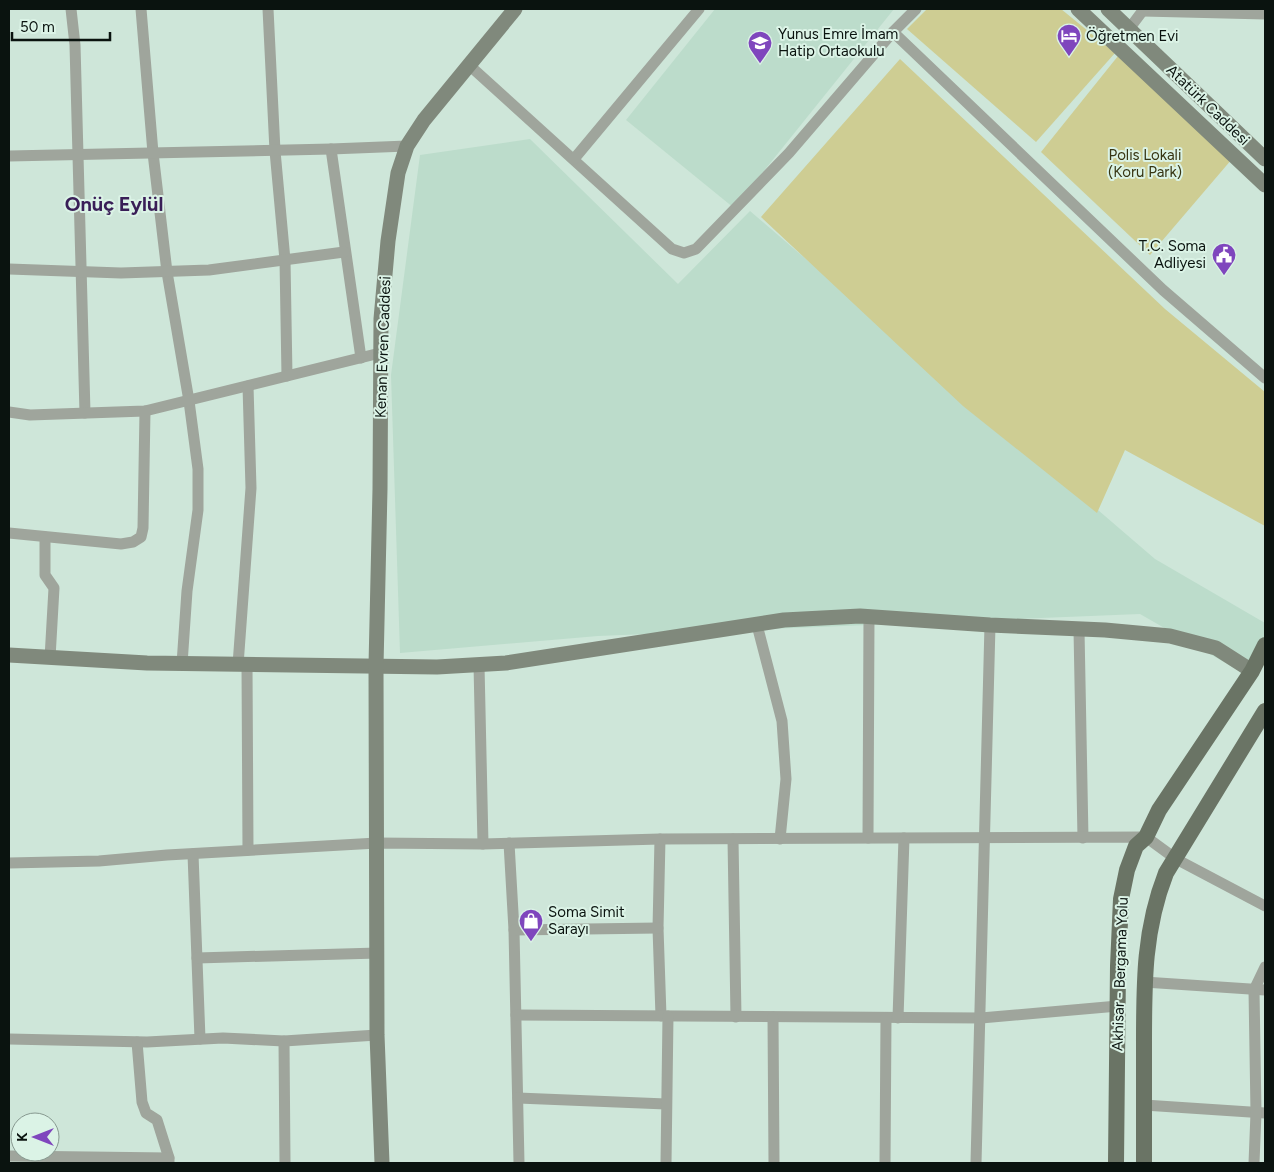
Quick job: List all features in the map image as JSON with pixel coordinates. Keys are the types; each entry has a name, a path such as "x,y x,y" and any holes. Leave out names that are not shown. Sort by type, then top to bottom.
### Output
{"main road":[{"name":"Akhisar - Bergama Yolu","path":"1116,1163 1121,899 1127,870 1136,846 1146,838 1159,810 1252,671 1265,645"},
{"name":"Akhisar - Bergama Yolu","path":"1144,1163 1144,982 1147,936 1155,901 1166,872 1176,859 1265,711"}],"street":[{"path":"71,9 75,44 85,413"},
{"path":"141,9 153,153 167,272 190,401 198,469 198,510 187,591 182,664"},
{"path":"268,9 276,151 285,260 287,376"},
{"name":"Kenan Evren Caddesi","path":"382,1163 377,1035 376,666 380,489 380,353 388,241 398,173 406,146 424,120 515,9"},
{"path":"574,159 699,9"},
{"path":"469,65 672,249 684,253 696,249 789,154 893,32 916,9"},
{"path":"1078,9 1265,186"},
{"name":"Atatürk Caddesi","path":"1108,9 1265,159"},
{"path":"1129,29 1143,10 1265,14"},
{"path":"893,32 1163,290 1265,378"},
{"path":"9,156 276,151 406,146"},
{"path":"331,149 344,252 361,358"},
{"path":"9,269 82,273 209,270 344,252"},
{"path":"9,412 30,415 145,411 380,353"},
{"path":"248,386 251,488 242,665 248,850"},
{"path":"9,533 121,544 133,542 141,537 143,528 145,411"},
{"path":"45,537 45,575 54,588 50,658"},
{"path":"9,655 182,664 437,667 506,663 784,620 869,617 990,626 1150,634 1195,641 1216,648 1252,671"},
{"path":"868,838 869,617"},
{"path":"757,625 782,720 786,779 780,839"},
{"path":"976,1163 990,626"},
{"path":"1080,630 1083,838"},
{"path":"479,665 483,844"},
{"path":"9,863 99,862 248,850 377,843 483,844 868,838 1146,838 1176,859 1265,906"},
{"path":"885,1163 904,838"},
{"path":"733,839 736,1017"},
{"path":"660,840 658,928 665,1016 666,1163"},
{"path":"509,843 514,930 518,1163"},
{"path":"193,854 200,1039"},
{"path":"514,930 658,928"},
{"path":"197,958 378,953"},
{"path":"1254,1163 1260,1113 1260,990 1265,967"},
{"path":"1144,982 1260,990"},
{"path":"516,1015 981,1018 1118,1006"},
{"path":"773,1017 774,1163"},
{"path":"9,1039 137,1042 200,1039 284,1041 377,1035"},
{"path":"284,1041 285,1163"},
{"path":"9,1156 169,1160 157,1120 146,1113 142,1102 137,1042"},
{"path":"518,1098 666,1104"},
{"path":"1144,1105 1260,1113"}],"shaded area":[{"name":"Yunus Emre İmam Hatip Ortaokulu","path":"715,9 894,9 734,208 626,120"},
{"path":"530,139 678,284 750,211 1155,559 1265,623 1265,648 1250,677 1140,614 598,636 400,653 391,375 420,155"}],"green space":[{"path":"927,9 1061,9 1115,53 1036,142 907,29"},
{"name":"Polis Lokali (Koru Park)","path":"1118,56 1232,159 1150,255 1041,152"},
{"path":"900,59 1165,309 1265,392 1265,526 1125,450 1097,513 963,406 761,217"}],"place":[{"name":"Öğretmen Evi","path":"1069,57"},
{"name":"Yunus Emre İmam Hatip Ortaokulu","path":"760,64"},
{"name":"T.C. Soma Adliyesi","path":"1224,276"},
{"name":"Soma Simit Sarayı","path":"531,942"}],"district":[{"name":"Onüç Eylül","path":"114,204"}]}
